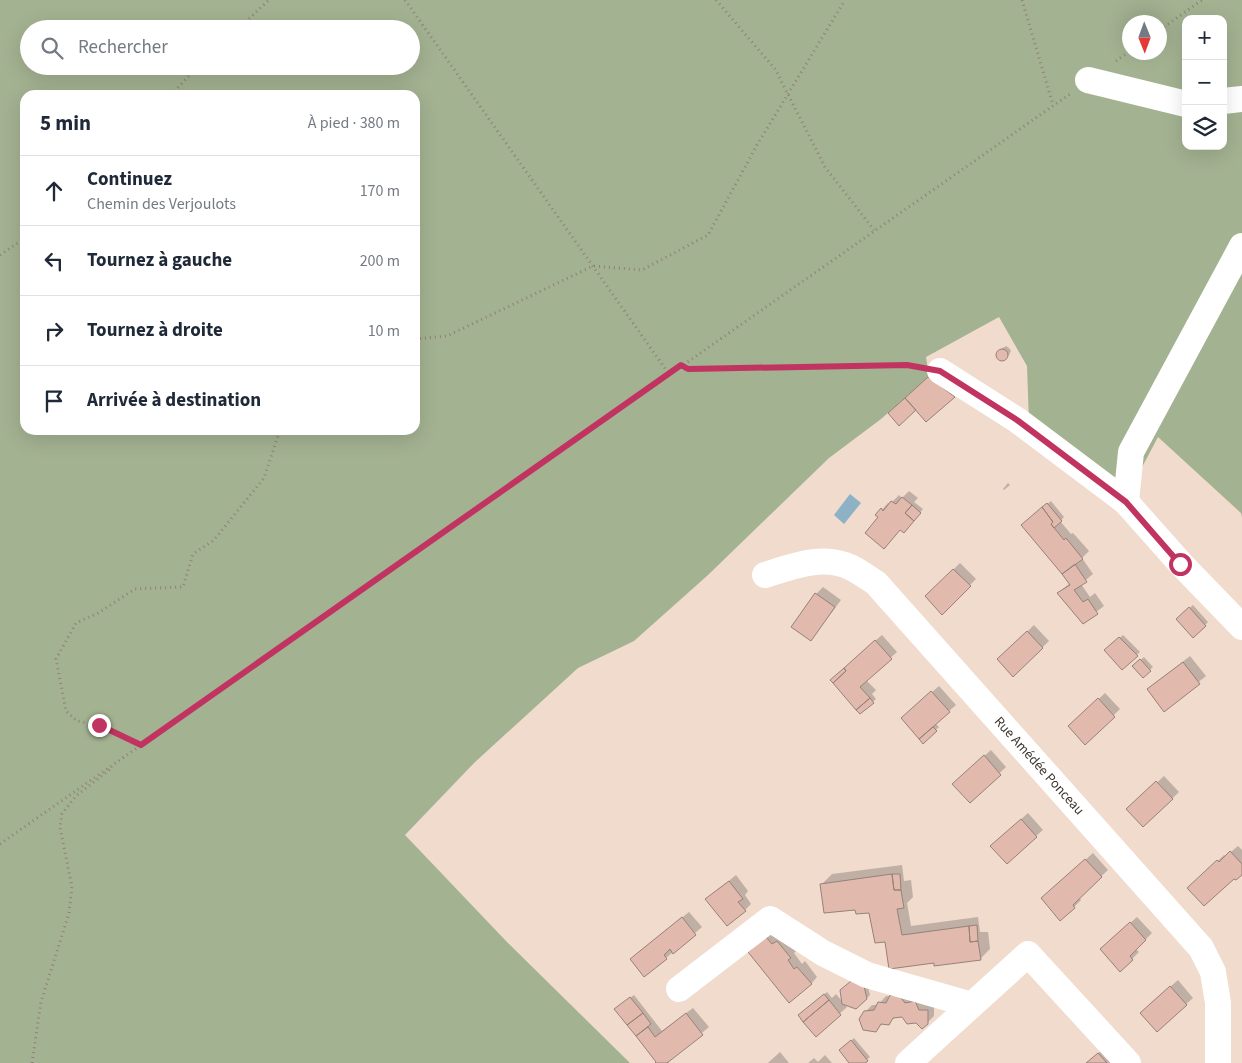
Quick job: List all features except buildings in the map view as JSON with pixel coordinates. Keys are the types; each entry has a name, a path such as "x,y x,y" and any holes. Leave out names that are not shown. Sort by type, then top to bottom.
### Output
{"street":[{"path":"1088,80 1182,103"},
{"path":"1227,101 1242,99"},
{"path":"1126,502 1131,452 1242,246"},
{"path":"940,371 1017,420 1126,502 1180,564 1242,628"},
{"name":"Rue Amédée Ponceau","path":"765,575 806,563 826,561 851,568 876,583 1201,948 1213,972 1218,1003 1218,1063"},
{"path":"679,989 770,919 823,953 867,975 972,1005"},
{"path":"908,1063 1028,954 1128,1063"}],"path":[{"path":"247,20 268,0"},
{"path":"405,0 419,20"},
{"path":"716,0 775,69 825,167 874,230"},
{"path":"420,339 447,336 593,266 642,270 708,236 757,145 845,0"},
{"path":"1022,0 1053,105"},
{"path":"1167,25 1202,0"},
{"path":"420,21 669,374"},
{"path":"176,90 190,75"},
{"path":"0,844 1088,80"},
{"path":"0,255 20,241"},
{"path":"681,365 688,369 907,365 940,371"},
{"path":"141,745 99,725 78,721 66,711 56,659 76,623 98,613 135,589 184,587 193,554 214,540 264,478 278,435"},
{"path":"32,1063 41,1002 69,913 72,887 60,827 62,814 76,796 141,745"}],"green space":[{"path":"0,0 1242,0 1242,517 1241,513 1158,437 1131,488 1029,422 1027,366 999,317 926,357 929,377 881,419 829,458 708,575 634,641 578,668 474,763 405,835 506,941 630,1063 0,1063"}],"water":[{"path":"850,494 861,503 844,524 834,515"}],"route":[{"path":"99,725 141,745 681,365 688,369 907,365 940,371 1017,420 1126,502 1180,564"}]}
